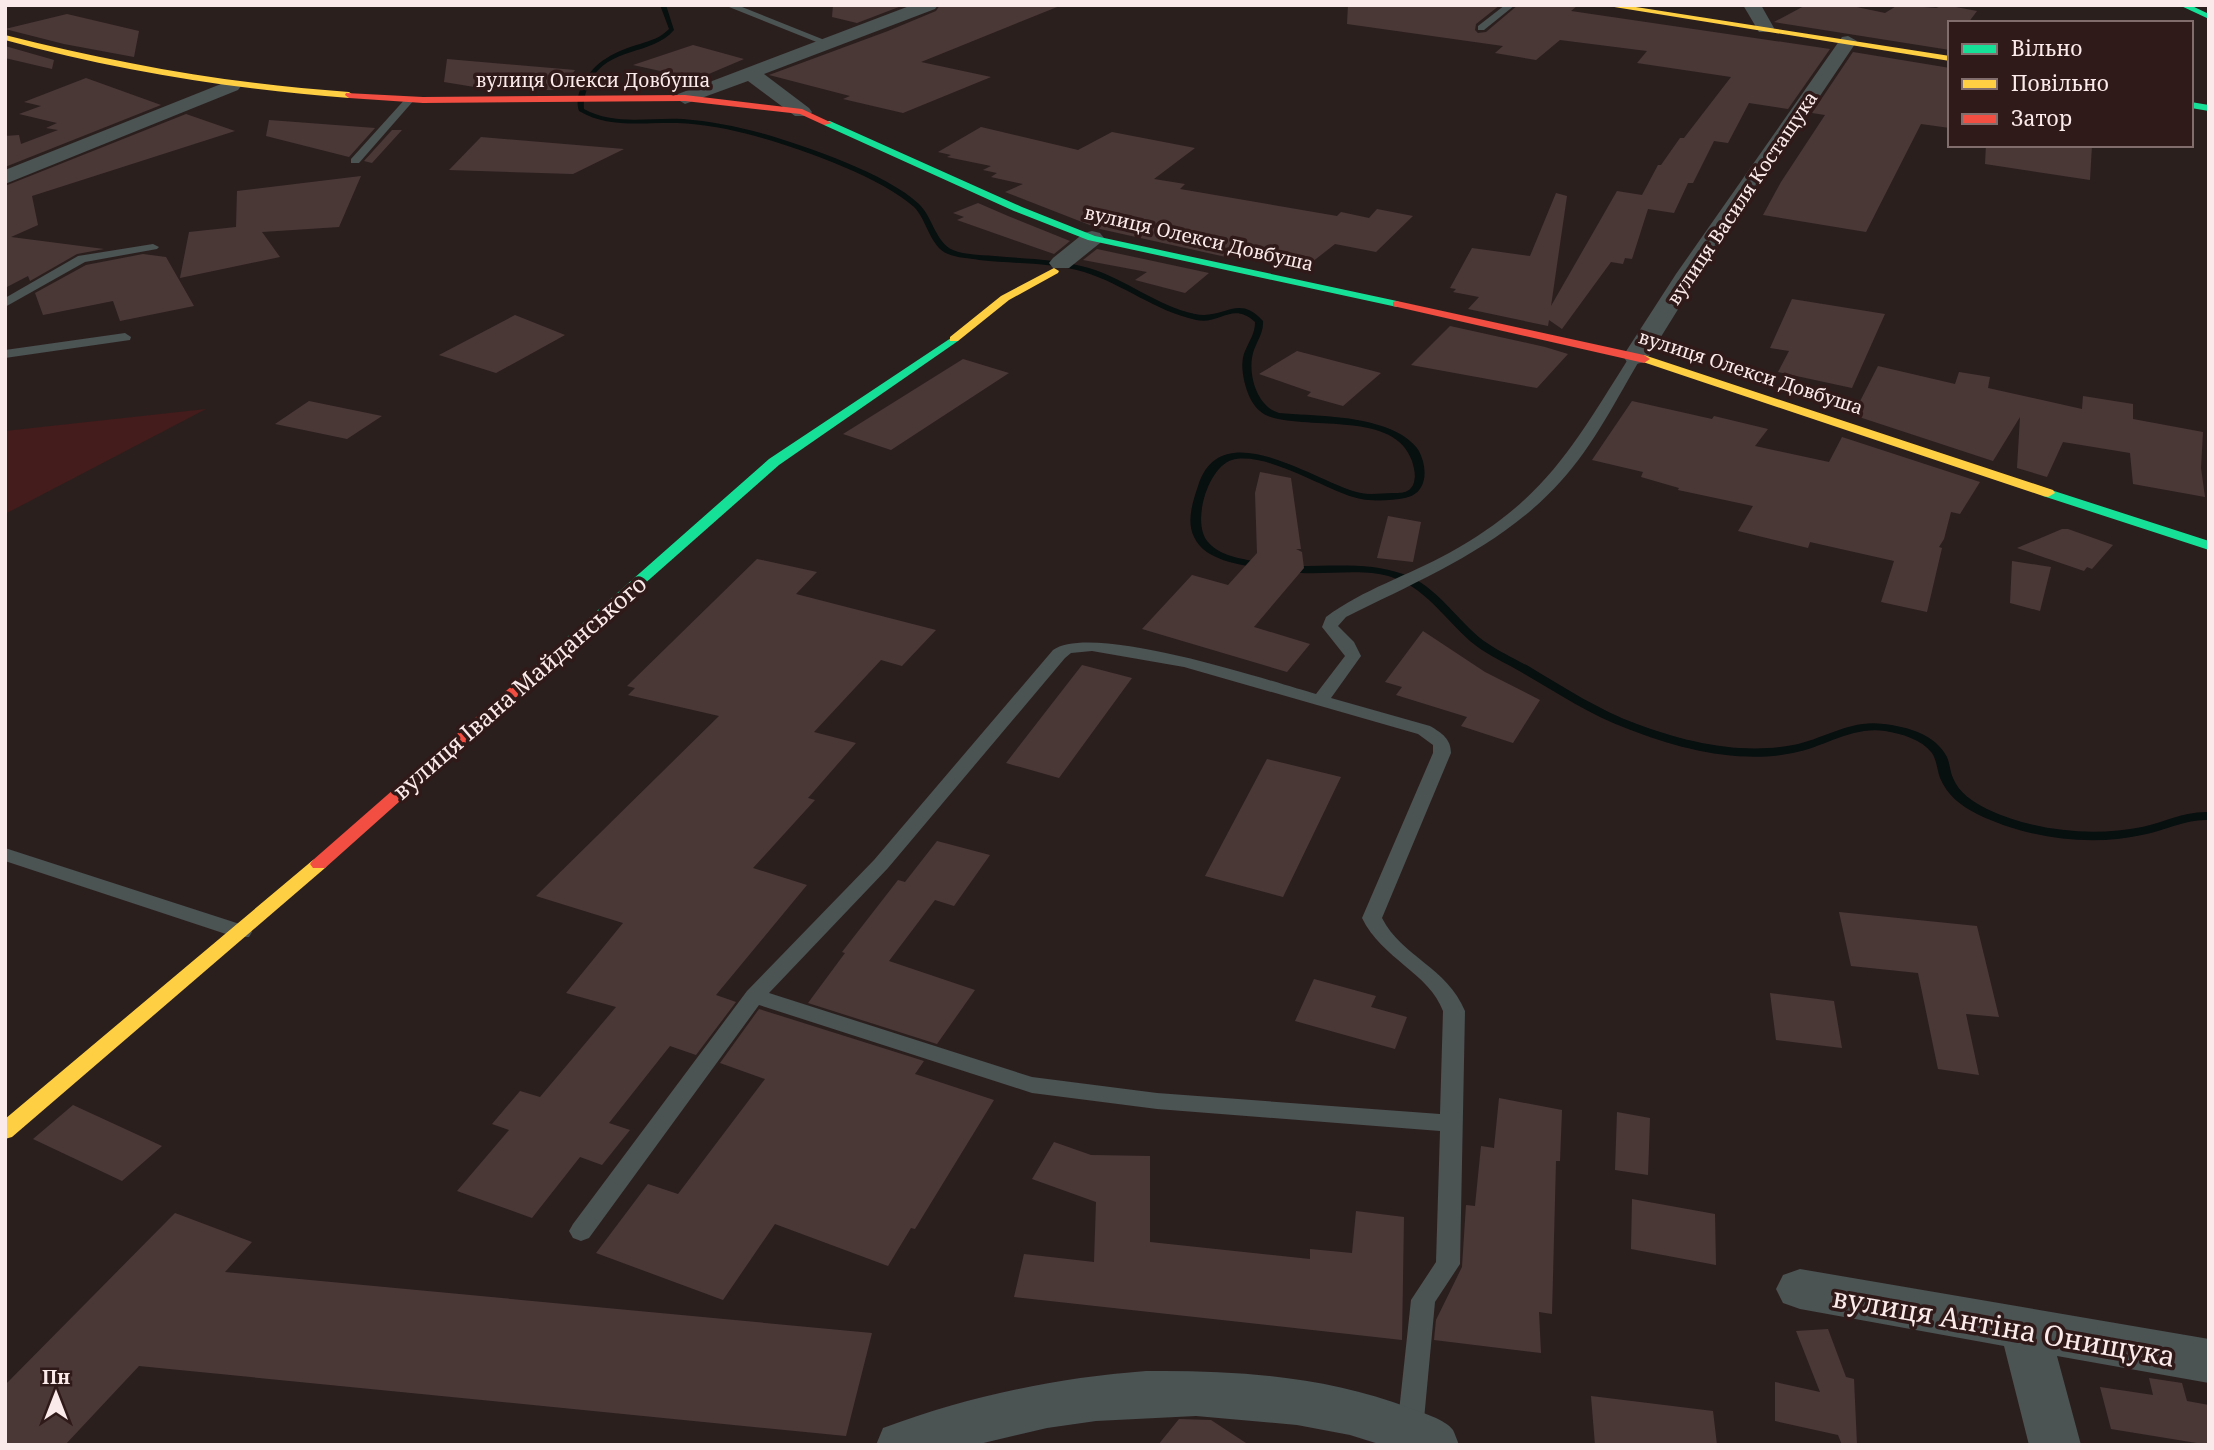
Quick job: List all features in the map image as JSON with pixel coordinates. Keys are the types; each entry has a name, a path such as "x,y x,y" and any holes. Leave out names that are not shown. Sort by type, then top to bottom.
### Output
{"street":[{"path":"685,98 929,5"},
{"path":"1606,5 1948,59"},
{"path":"1752,5 1765,28"},
{"path":"2183,5 2209,18"},
{"name":"вулиця Олекси Довбуша","path":"5,37 60,53 231,86 410,99 685,98 802,112 1018,209 1092,238 1636,356 2209,546"},
{"name":"вулиця Василя Костащука","path":"1636,356 1848,41"},
{"path":"750,73 802,112"},
{"path":"5,178 231,86"},
{"name":"вулиця Івана Майданського","path":"5,1131 242,932 774,462 964,333 1005,298 1057,267 1092,238"},
{"name":"вулиця Антіна Онищука","path":"1800,1289 2025,1331 2209,1361"},
{"path":"2025,1331 2055,1445"},
{"path":"902,1445 950,1427 1021,1409 1098,1397 1177,1393 1256,1396 1334,1408 1422,1438"}],"lane":[{"path":"728,5 827,43"},
{"path":"1481,28 1511,5"},
{"path":"355,161 410,99"},
{"path":"5,303 82,259 153,247"},
{"path":"5,354 125,337"},
{"path":"1320,700 1353,656 1348,646 1330,627 1332,620 1484,540 1536,499 1574,454 1636,356"},
{"path":"581,1231 754,996 881,864 1059,654 1067,648 1092,646 1186,662 1424,730 1442,744 1442,753 1372,918 1380,932 1446,993 1453,1005 1448,1264 1423,1300 1422,1438"},
{"path":"5,855 242,932"},
{"path":"754,996 1032,1085 1157,1101 1452,1122"}],"shaded area":[{"path":"206,409 5,514 5,431"}],"building":[{"path":"833,5 904,5 857,23 832,17"},
{"path":"940,5 1062,5 921,62 991,77 903,113 843,99 850,96 769,75 888,31 936,11"},
{"path":"1348,5 1500,5 1476,24 1475,30 1478,33 1486,32 1518,5 1578,5 1571,11 1830,49 1788,109 1749,103 1728,143 1714,141 1693,183 1688,183 1674,213 1648,209 1632,259 1625,258 1623,264 1611,262 1562,329 1549,320 1548,326 1468,309 1479,297 1453,292 1456,289 1450,288 1472,248 1530,256 1556,193 1567,196 1551,306 1617,191 1642,195 1658,165 1661,165 1680,138 1684,138 1731,77 1637,63 1647,51 1560,40 1536,60 1495,53 1503,46 1347,24"},
{"path":"1806,5 1847,5 1885,13 1898,5 1936,8 1945,5 1977,11 1970,21 1948,21 1948,50 1774,22"},
{"path":"67,14 139,31 134,57 64,44 5,29"},
{"path":"693,45 744,59 697,79 633,65"},
{"path":"5,46 54,60 52,69 5,58"},
{"path":"1853,52 1948,68 1948,128 1921,124 1866,232 1763,215 1825,115 1812,113"},
{"path":"447,59 575,70 561,90 493,90 444,82"},
{"path":"86,78 161,105 5,167 5,136 19,135 21,144 58,130 46,128 57,123 19,114 41,106 24,102"},
{"path":"186,114 235,131 32,196 38,225 11,237 104,249 77,254 30,281 28,276 5,288 5,186"},
{"path":"269,120 375,128 349,157 266,136"},
{"path":"981,127 1078,150 1112,132 1195,148 1154,179 1185,184 1180,189 1337,216 1341,212 1369,218 1377,209 1413,216 1376,252 1335,244 1307,266 1233,249 1226,257 1100,229 1005,192 1023,184 991,177 997,173 983,170 991,166 947,157 951,155 938,152"},
{"path":"392,130 402,130 372,163 364,161"},
{"path":"481,137 624,149 573,174 449,170"},
{"path":"1986,147 2092,147 2090,180 1985,164"},
{"path":"361,176 339,227 262,232 280,257 180,278 189,232 236,227 237,191"},
{"path":"978,203 1070,241 1054,254 957,220 964,217 953,213"},
{"path":"1097,249 1209,273 1185,293 1135,280 1147,272 1083,260"},
{"path":"143,254 166,257 194,306 120,321 113,301 43,315 35,293 86,265"},
{"path":"1792,299 1885,314 1852,388 1778,372 1789,351 1770,348"},
{"path":"515,315 565,335 496,373 439,355"},
{"path":"1450,326 1568,354 1537,388 1411,365"},
{"path":"1297,351 1381,373 1343,406 1307,396 1311,392 1259,374"},
{"path":"963,359 1009,373 891,450 843,434"},
{"path":"1878,366 1955,384 1959,372 1990,377 1988,388 2082,409 2083,396 2133,404 2133,419 2203,432 2201,468 2205,497 2133,484 2130,453 2063,442 2047,477 2017,468 2020,417 1993,461 1853,415"},
{"path":"309,401 382,416 347,439 275,424"},
{"path":"1632,401 1768,429 1755,446 1829,462 1842,437 1980,482 1960,514 1951,512 1944,539 1939,547 1942,548 1927,612 1881,602 1894,561 1810,542 1808,548 1738,531 1753,506 1678,490 1679,488 1641,477 1643,472 1592,460"},
{"path":"1260,472 1291,478 1301,549 1296,549 1302,552 1304,568 1254,627 1310,644 1287,672 1142,629 1192,575 1228,585 1257,553 1255,493"},
{"path":"1388,516 1421,522 1413,562 1377,558"},
{"path":"2062,529 2113,545 2092,569 2087,567 2084,571 2017,548"},
{"path":"757,559 817,572 796,594 936,630 902,666 881,660 814,732 856,743 808,798 815,800 753,868 807,885 716,995 736,1002 696,1055 670,1046 609,1123 630,1130 602,1165 580,1157 532,1218 457,1191 509,1130 492,1124 520,1091 540,1097 616,1007 566,993 623,923 536,896 719,716 628,695 635,688 627,686"},
{"path":"2012,561 2051,567 2040,611 2010,603"},
{"path":"1423,631 1485,672 1540,700 1513,743 1461,726 1467,717 1396,695 1402,687 1385,682"},
{"path":"1082,665 1132,678 1059,778 1006,763"},
{"path":"1267,759 1341,777 1283,897 1205,876"},
{"path":"937,841 990,855 954,906 935,900 889,961 975,990 937,1044 808,1003 845,953 842,952 898,880 905,882"},
{"path":"1839,912 1977,926 1999,1017 1966,1014 1979,1075 1938,1069 1918,973 1851,966"},
{"path":"1314,979 1376,996 1371,1007 1407,1017 1395,1049 1295,1021"},
{"path":"1770,993 1834,1001 1842,1048 1776,1040"},
{"path":"759,1009 924,1061 915,1074 994,1100 915,1229 911,1228 888,1266 775,1224 723,1300 596,1253 648,1184 678,1194 765,1079 720,1063"},
{"path":"1499,1098 1562,1110 1560,1161 1556,1161 1552,1314 1539,1312 1541,1353 1434,1340 1436,1320 1462,1267 1466,1205 1475,1206 1481,1146 1494,1148"},
{"path":"73,1105 162,1146 122,1181 33,1139"},
{"path":"1617,1112 1650,1118 1648,1175 1615,1170"},
{"path":"1054,1142 1091,1155 1150,1156 1150,1242 1310,1259 1310,1249 1352,1253 1356,1211 1404,1217 1402,1340 1014,1297 1024,1254 1094,1262 1096,1202 1032,1179"},
{"path":"1632,1199 1715,1214 1716,1265 1631,1249"},
{"path":"175,1213 252,1242 225,1272 872,1333 846,1436 139,1366 65,1445 5,1445 5,1385"},
{"path":"1828,1329 1846,1377 1854,1379 1857,1445 1842,1445 1838,1435 1775,1421 1775,1382 1820,1392 1796,1331"},
{"path":"2149,1378 2182,1383 2187,1401 2209,1405 2209,1445 2111,1429 2100,1387 2153,1395"},
{"path":"1591,1396 1713,1411 1717,1445 1595,1445"},
{"path":"1179,1419 1211,1420 1249,1445 1158,1445"}],"waterway":[{"path":"663,5 672,29 664,38 617,54 597,67 584,88 581,110 612,121 687,122 731,128 780,141 831,160 880,182 916,205 939,242 949,252 983,258 1053,263 1087,270 1171,310 1200,318 1243,310 1259,321 1258,332 1247,361 1253,394 1264,410 1279,416 1369,426 1403,439 1414,451 1419,467 1419,483 1412,493 1399,496 1357,495 1298,470 1252,456 1232,456 1216,464 1205,480 1198,502 1197,533 1202,543 1211,551 1263,566"},
{"path":"1288,569 1358,569 1399,576 1431,596 1476,640 1493,652 1600,712 1648,732 1683,742 1720,750 1776,752 1805,746 1858,728 1880,727 1905,732 1929,743 1940,756 1951,787 1967,803 1993,816 2029,827 2067,834 2106,836 2152,829 2191,816 2209,816"}],"traffic: fast":[{"path":"2183,5 2209,17"},
{"path":"2193,105 2209,108"},
{"path":"827,123 1018,209 1092,238 1397,304"},
{"path":"535,673 774,462 954,339"},
{"path":"2048,493 2209,546"}],"traffic: slow":[{"path":"1606,5 1948,59"},
{"path":"5,37 90,59 176,76 262,88 349,95"},
{"path":"954,339 1005,298 1054,271"},
{"path":"1644,359 2048,493"},
{"path":"5,1131 319,864"}],"traffic: jam":[{"path":"349,95 423,100 685,98 802,112 827,123"},
{"path":"1397,304 1644,359"},
{"path":"319,864 535,673"}]}
